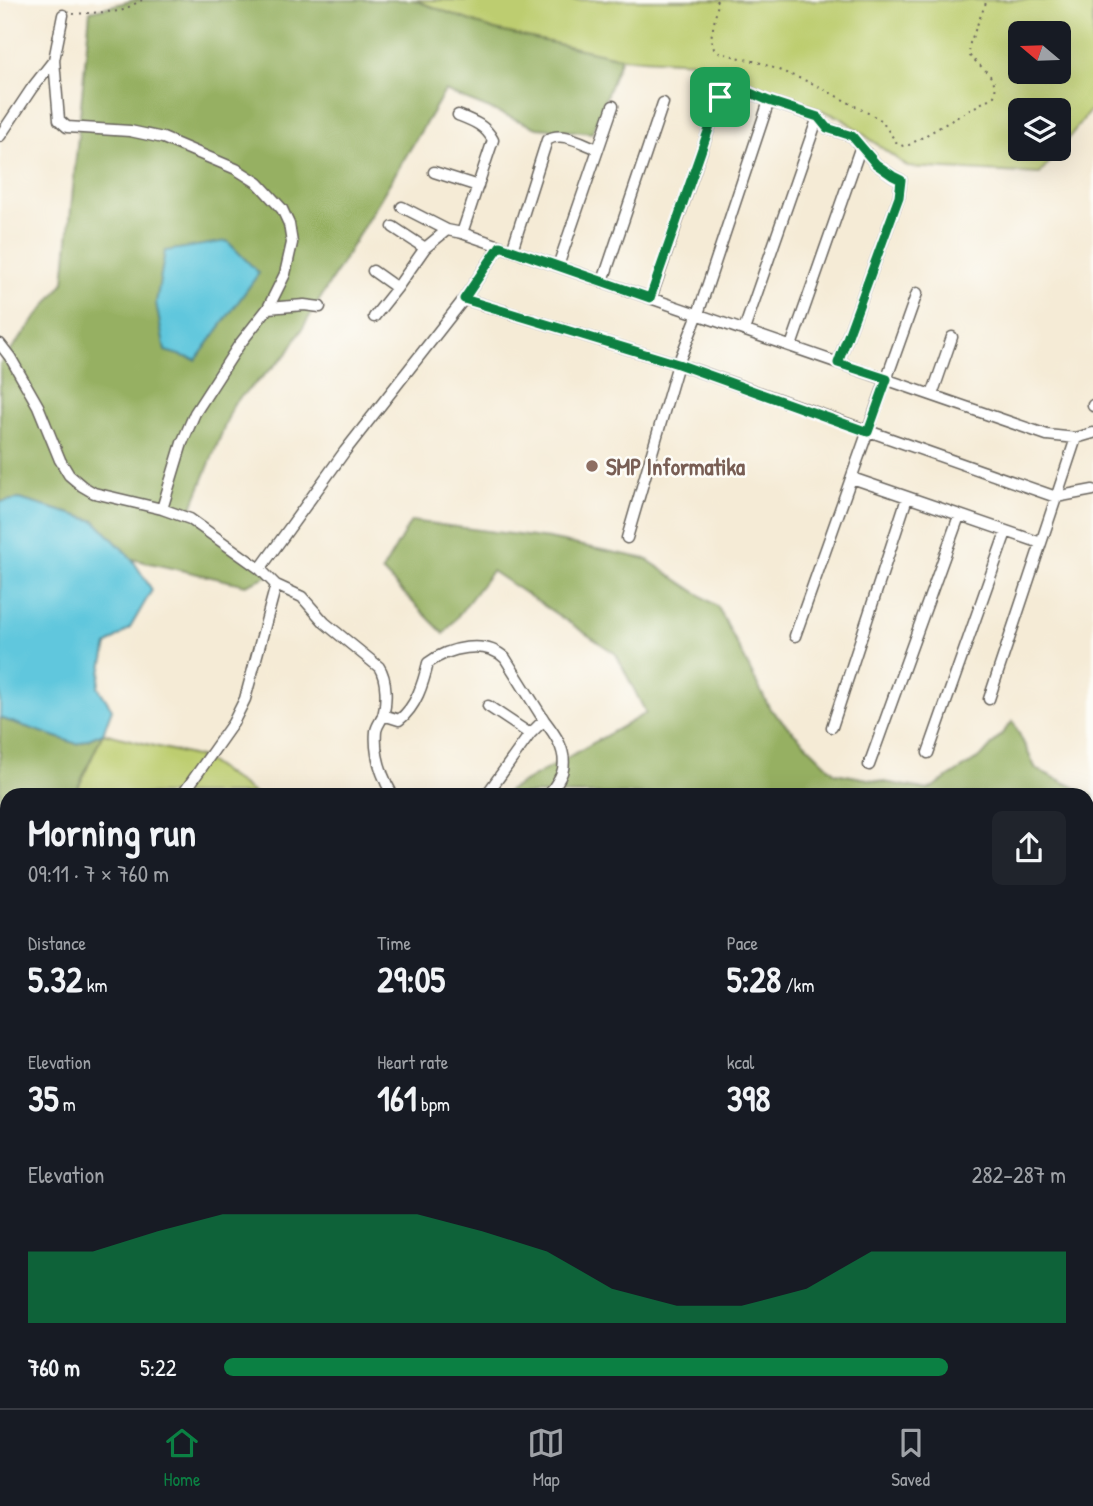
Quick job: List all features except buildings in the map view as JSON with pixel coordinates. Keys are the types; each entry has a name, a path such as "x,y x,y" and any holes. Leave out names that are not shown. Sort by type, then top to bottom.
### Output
{"street":[{"path":"63,15 54,60 59,120 67,127 130,131 163,138 236,169 258,183 282,209 289,224 292,243 285,274 268,308 239,345 195,412 162,509"},
{"path":"0,136 54,60"},
{"path":"650,298 720,97 725,88 737,87 818,117 827,128 852,136 876,164 901,180 901,187 838,363"},
{"path":"627,538 678,364 698,314 769,101"},
{"path":"603,281 663,103"},
{"path":"558,266 613,106"},
{"path":"458,115 480,124 493,139 462,233"},
{"path":"744,330 818,117"},
{"path":"512,250 547,140 553,136 568,137 598,149"},
{"path":"791,346 861,146"},
{"path":"435,172 478,186"},
{"path":"402,207 447,230 603,281 1047,435 1076,438 1093,433"},
{"path":"393,227 425,248"},
{"path":"374,317 425,248 447,230"},
{"path":"260,569 345,451 464,299 500,246"},
{"path":"373,271 397,288"},
{"path":"795,636 917,293"},
{"path":"464,299 678,364 1056,497 1093,490"},
{"path":"268,308 304,305 320,307"},
{"path":"932,395 952,337"},
{"path":"0,344 10,356 38,406 69,475 94,493 162,509 190,519 260,569 276,585 302,597 325,623 379,667 386,685 383,715 376,728 377,758 388,788"},
{"path":"989,699 1076,438"},
{"path":"852,478 1041,543"},
{"path":"832,727 908,498"},
{"path":"869,765 959,516"},
{"path":"928,753 1006,531"},
{"path":"187,788 233,723 245,699 276,585"},
{"path":"383,715 399,720 406,715 423,685 428,663 436,657 463,648 477,647 498,651 561,746 563,770 553,788"},
{"path":"488,706 530,733"},
{"path":"491,788 530,733 544,720"}],"path":[{"path":"63,15 121,11 142,0"},
{"path":"716,0 718,3 710,38 714,49 721,54 761,63 814,84 881,120 896,142 903,146 995,96 995,81 969,55 970,43 987,0"}],"green space":[{"path":"135,0 414,0 495,30 621,58 592,133 537,128 445,91 287,354 234,403 190,512 272,574 246,585 132,559 95,521 19,499 0,502 0,364 64,282 90,11"},
{"path":"414,0 1093,0 1093,107 1071,135 1071,98 1008,98 1008,161 1050,161 1040,174 908,167 841,118 697,62 621,58 494,30"},
{"path":"411,521 549,539 646,559 718,607 770,709 835,773 917,788 513,788 646,713 616,654 492,571 444,634 382,571"},
{"path":"0,718 77,744 103,733 78,788 0,788"},
{"path":"1013,721 1036,769 1076,788 931,788 982,756"},
{"path":"103,733 203,758 246,788 78,788"}],"water":[{"path":"227,241 259,273 196,360 165,351 156,303 165,251"},
{"path":"19,499 95,521 132,559 152,590 130,628 107,645 98,687 112,709 103,733 77,744 0,718 0,502"}],"place":[{"name":"SMP Informatika","path":"592,466"}],"route":[{"path":"737,87 818,117 827,128 852,136 876,164 901,180 899,197 838,363 887,379 868,432 678,364 464,299 500,246 650,298 720,97 725,88 737,87"}]}
